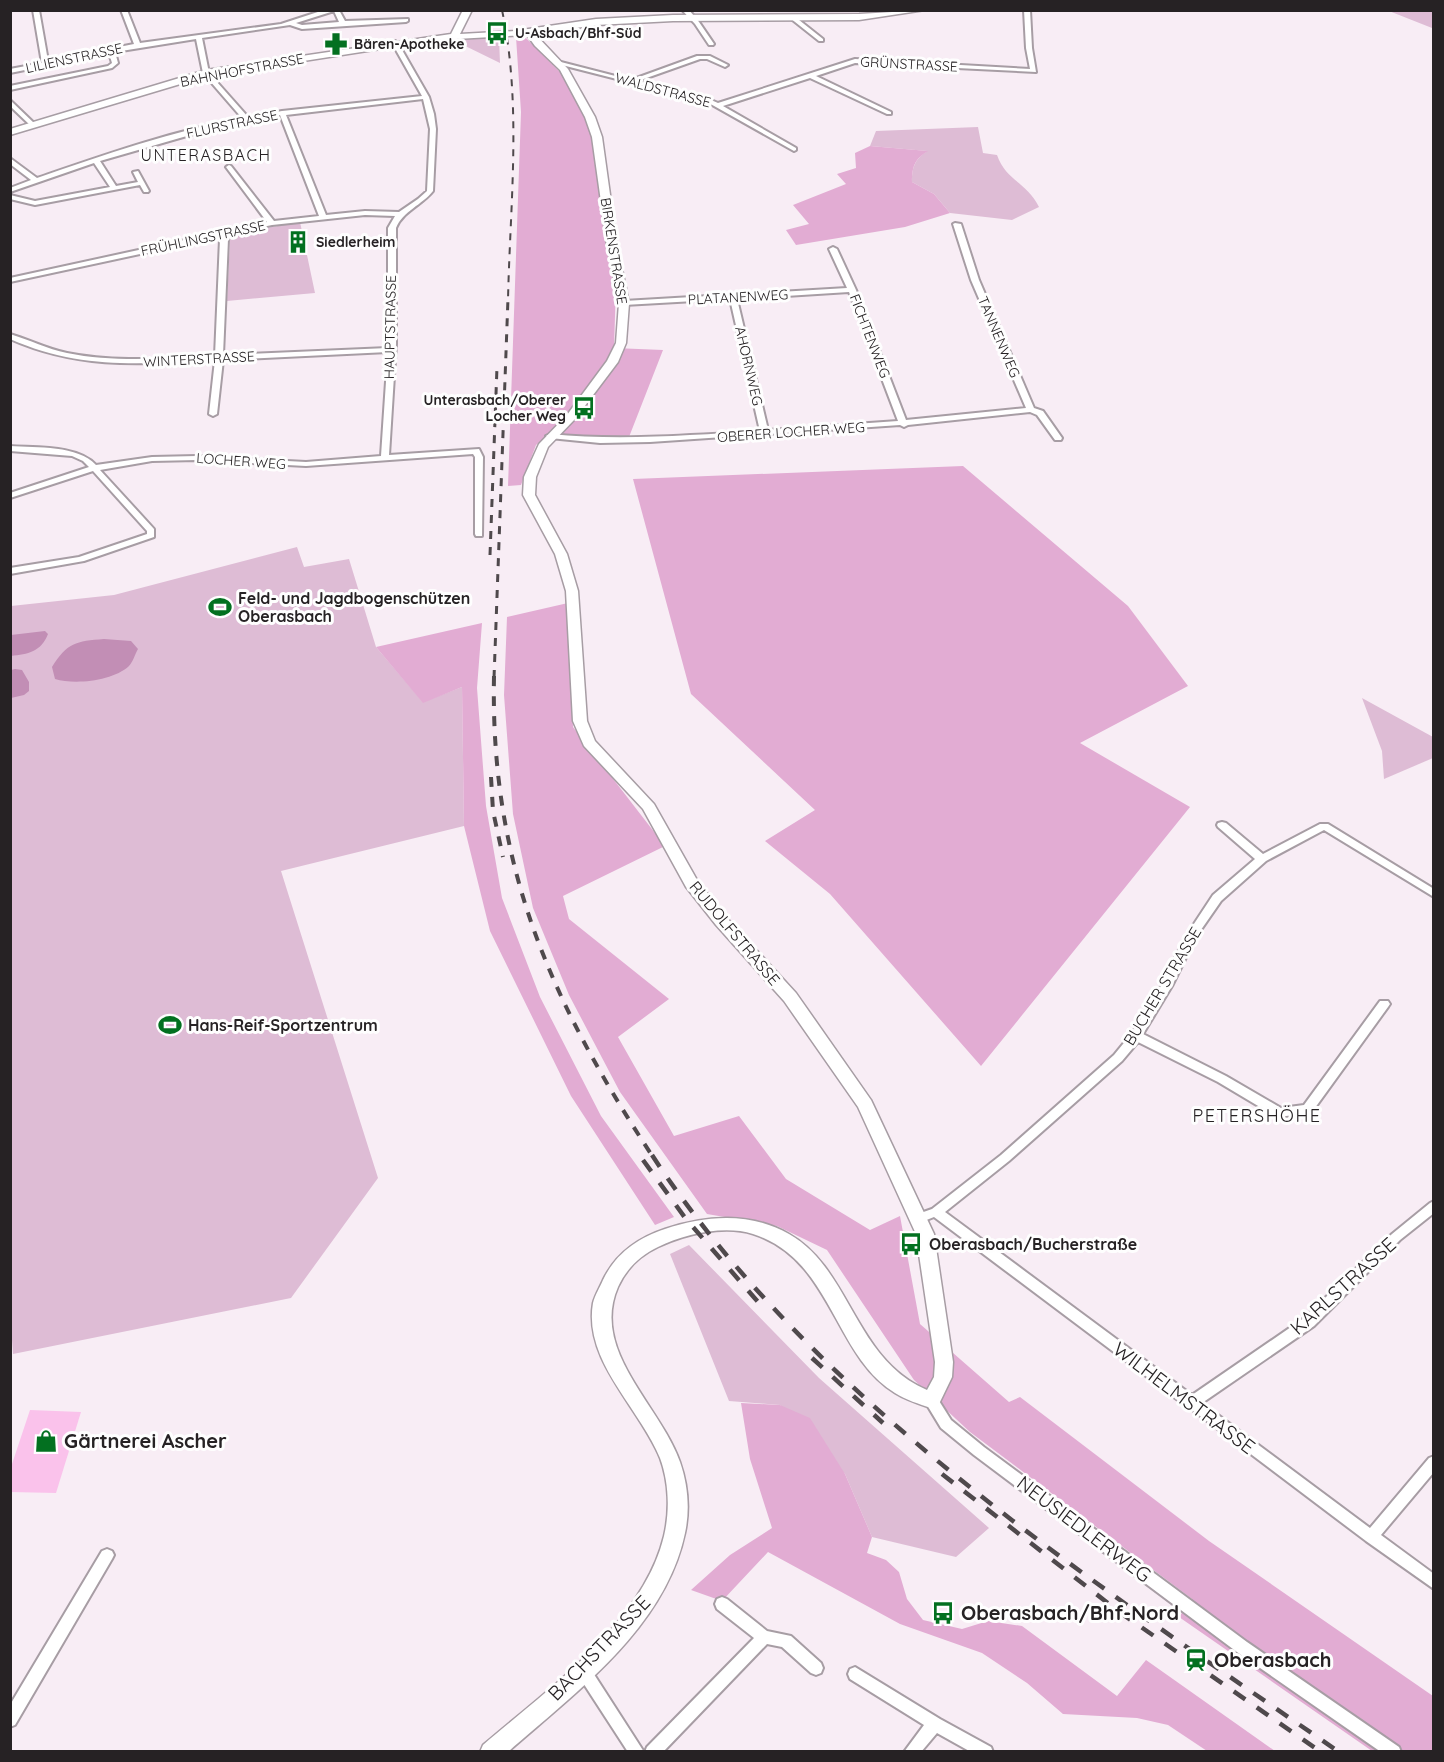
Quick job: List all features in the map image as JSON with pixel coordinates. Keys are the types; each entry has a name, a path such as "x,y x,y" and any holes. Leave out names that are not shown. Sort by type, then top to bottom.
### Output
{"street":[{"path":"36,10 46,65"},
{"path":"124,10 138,45"},
{"path":"246,118 206,73 202,38 288,24 334,10 343,23"},
{"path":"454,36 468,10"},
{"path":"685,10 711,44"},
{"name":"BAHNHOFSTRASSE","path":"10,132 206,73 395,43 454,36 515,34 587,22 692,18 859,17 921,10"},
{"name":"GRÜNSTRASSE","path":"719,105 809,75 864,61 1034,71 1029,48 1027,10"},
{"path":"792,17 821,40"},
{"path":"288,24 302,27 406,20"},
{"path":"530,32 538,44 557,63"},
{"name":"LILIENSTRASSE","path":"10,71 138,45 202,38"},
{"path":"395,43 426,97 433,129 431,186 426,196 398,214"},
{"path":"10,88 110,67 115,63 111,50"},
{"path":"633,81 699,57 708,57 725,64"},
{"name":"WALDSTRASSE","path":"557,63 719,105 794,149"},
{"name":"BIRKENSTRASSE","path":"550,436 585,400 612,362 621,343 624,303 612,245 597,137 573,83 557,63"},
{"path":"809,75 889,113"},
{"name":"FLURSTRASSE","path":"10,190 96,160 191,131 246,118 426,97"},
{"path":"10,102 33,125"},
{"path":"282,113 323,216"},
{"path":"10,160 35,180"},
{"path":"96,160 114,188"},
{"path":"229,167 272,223"},
{"path":"136,172 146,191"},
{"path":"10,197 35,202 142,183"},
{"name":"FRÜHLINGSTRASSE","path":"10,280 272,223 323,216 398,214"},
{"name":"HAUPTSTRASSE","path":"384,459 391,350 392,228 398,214"},
{"name":"TANNENWEG","path":"957,224 975,280 1031,410 1040,412 1058,438"},
{"path":"213,414 219,359 224,239 221,235"},
{"name":"FICHTENWEG","path":"832,249 852,290 904,425"},
{"name":"PLATANENWEG","path":"624,303 852,290"},
{"name":"AHORNWEG","path":"733,298 765,433"},
{"name":"WINTERSTRASSE","path":"12,338 57,353 100,361 153,363 391,350"},
{"name":"OBERER LOCHER WEG","path":"550,436 653,439 765,433 904,425 1031,410"},
{"name":"RUDOLFSTRASSE","path":"550,436 543,446 530,477 529,495 541,521 561,554 572,591 580,721 589,743 649,807 691,883 721,921 790,997 830,1052 865,1104 927,1215 925,1234 944,1362 943,1377 931,1400"},
{"path":"10,448 74,454 86,459 151,531 151,536 81,559 10,571"},
{"name":"LOCHER WEG","path":"10,496 95,468 131,461 176,458 289,464 476,451 479,457 479,534"},
{"path":"1222,825 1262,859"},
{"name":"BUCHER STRASSE","path":"927,1215 1005,1158 1118,1058 1136,1036 1191,936 1217,898 1262,859 1324,826 1434,894"},
{"path":"1136,1036 1222,1079 1280,1113 1289,1112 1308,1109 1384,1004"},
{"name":"KARLSTRASSE","path":"1190,1404 1309,1322 1396,1237 1434,1206"},
{"name":"WILHELMSTRASSE","path":"927,1215 1434,1583"},
{"name":"BACHSTRASSE","path":"491,1752 583,1670 636,1615 659,1582 674,1540 680,1502 670,1460 652,1422 612,1363 600,1325 606,1288 630,1254 665,1235 711,1225 753,1227 783,1239 806,1255 825,1280 870,1358 894,1383 915,1396 931,1400"},
{"name":"NEUSIEDLERWEG","path":"931,1400 946,1424 979,1451 1242,1647 1394,1752"},
{"path":"1371,1537 1434,1462"},
{"path":"10,1720 107,1555"},
{"path":"722,1604 764,1637 786,1641 816,1668"},
{"path":"652,1752 764,1637"},
{"path":"583,1670 637,1752"},
{"path":"855,1674 986,1752"},
{"path":"911,1752 936,1724"}],"shaded area":[{"path":"1389,11 1433,11 1433,28 1432,28"},
{"path":"499,37 500,63 449,38"},
{"path":"516,37 525,37 564,76 595,124 616,284 614,348 663,350 629,437 549,434 536,445 521,485 508,486 521,112"},
{"path":"978,127 983,153 997,155 1006,171 1029,192 1039,207 1012,220 950,213 934,194 912,182 915,164 927,151 870,146 876,131"},
{"path":"870,146 928,151 915,164 912,182 934,194 950,213 905,227 796,245 786,230 809,224 793,205 846,184 837,174 856,168 855,153"},
{"path":"300,222 315,293 227,301 230,239 233,234"},
{"path":"963,466 1128,606 1188,686 1080,743 1190,807 981,1066 830,894 765,841 815,810 691,694 633,479"},
{"name":"Hans-Reif-Sportzentrum","path":"297,547 304,567 349,559 376,647 423,702 462,687 464,826 281,871 378,1178 291,1298 13,1354 11,1326 11,606 114,595"},
{"path":"568,603 573,727 665,846 563,896 569,919 669,999 618,1037 674,1136 739,1116 786,1179 870,1230 900,1216 920,1324 1009,1402 1020,1397 1209,1541 1433,1696 1433,1751 1372,1751 1179,1617 1192,1599 970,1432 914,1380 827,1250 777,1226 707,1214 620,1092 569,995 533,908 513,814 504,695 507,617"},
{"path":"482,623 477,688 486,806 502,898 540,997 601,1116 674,1217 655,1225 571,1096 490,931 464,826 462,687 423,703 376,647"},
{"path":"45,631 48,634 38,648 28,653 11,656 11,635"},
{"path":"104,639 131,641 138,649 129,666 114,675 94,680 73,682 55,679 52,667 68,648 79,642"},
{"path":"11,670 22,670 29,682 29,691 24,695 11,698"},
{"path":"1362,698 1433,737 1433,758 1384,779 1382,751"},
{"path":"689,1245 819,1378 989,1528 956,1557 872,1537 845,1474 780,1405 729,1401 670,1254"},
{"path":"741,1403 780,1405 810,1418 845,1474 872,1537 867,1553 886,1560 899,1572 907,1599 923,1620 962,1629 988,1621 1022,1626 1117,1696 1146,1660 1275,1751 1207,1751 1168,1725 1137,1718 1063,1714 1027,1683 982,1653 900,1624 768,1552 722,1601 691,1590 730,1555 772,1528 750,1459"}],"building":[{"name":"Gärtnerei Ascher","path":"30,1410 81,1412 56,1493 10,1492 10,1470"}],"railway":[{"path":"502,10 512,81 513,118 508,300"},
{"path":"494,677 508,298"},
{"path":"490,555 497,367"},
{"path":"494,677 496,745 503,810 516,871 534,930 557,987 585,1043 653,1157"},
{"path":"491,777 493,811 503,857"},
{"path":"652,1155 718,1245 794,1330 877,1409 966,1484 1059,1555 1339,1752"},
{"path":"643,1160 686,1219 758,1302"},
{"path":"812,1358 883,1423"},
{"path":"942,1474 1118,1611 1321,1752"}],"place":[{"name":"U-Asbach/Bhf-Süd","path":"497,33"},
{"name":"Bären-Apotheke","path":"336,44"},
{"name":"Siedlerheim","path":"298,242"},
{"name":"Unterasbach/Oberer Locher Weg","path":"584,408"},
{"name":"Feld- und Jagdbogenschützen Oberasbach","path":"220,607"},
{"name":"Hans-Reif-Sportzentrum","path":"170,1025"},
{"name":"Oberasbach/Bucherstraße","path":"911,1244"},
{"name":"Gärtnerei Ascher","path":"46,1441"},
{"name":"Oberasbach/Bhf-Nord","path":"943,1613"},
{"name":"Oberasbach","path":"1196,1660"}],"district":[{"name":"UNTERASBACH","path":"206,155"},
{"name":"PETERSHÖHE","path":"1257,1116"}]}
